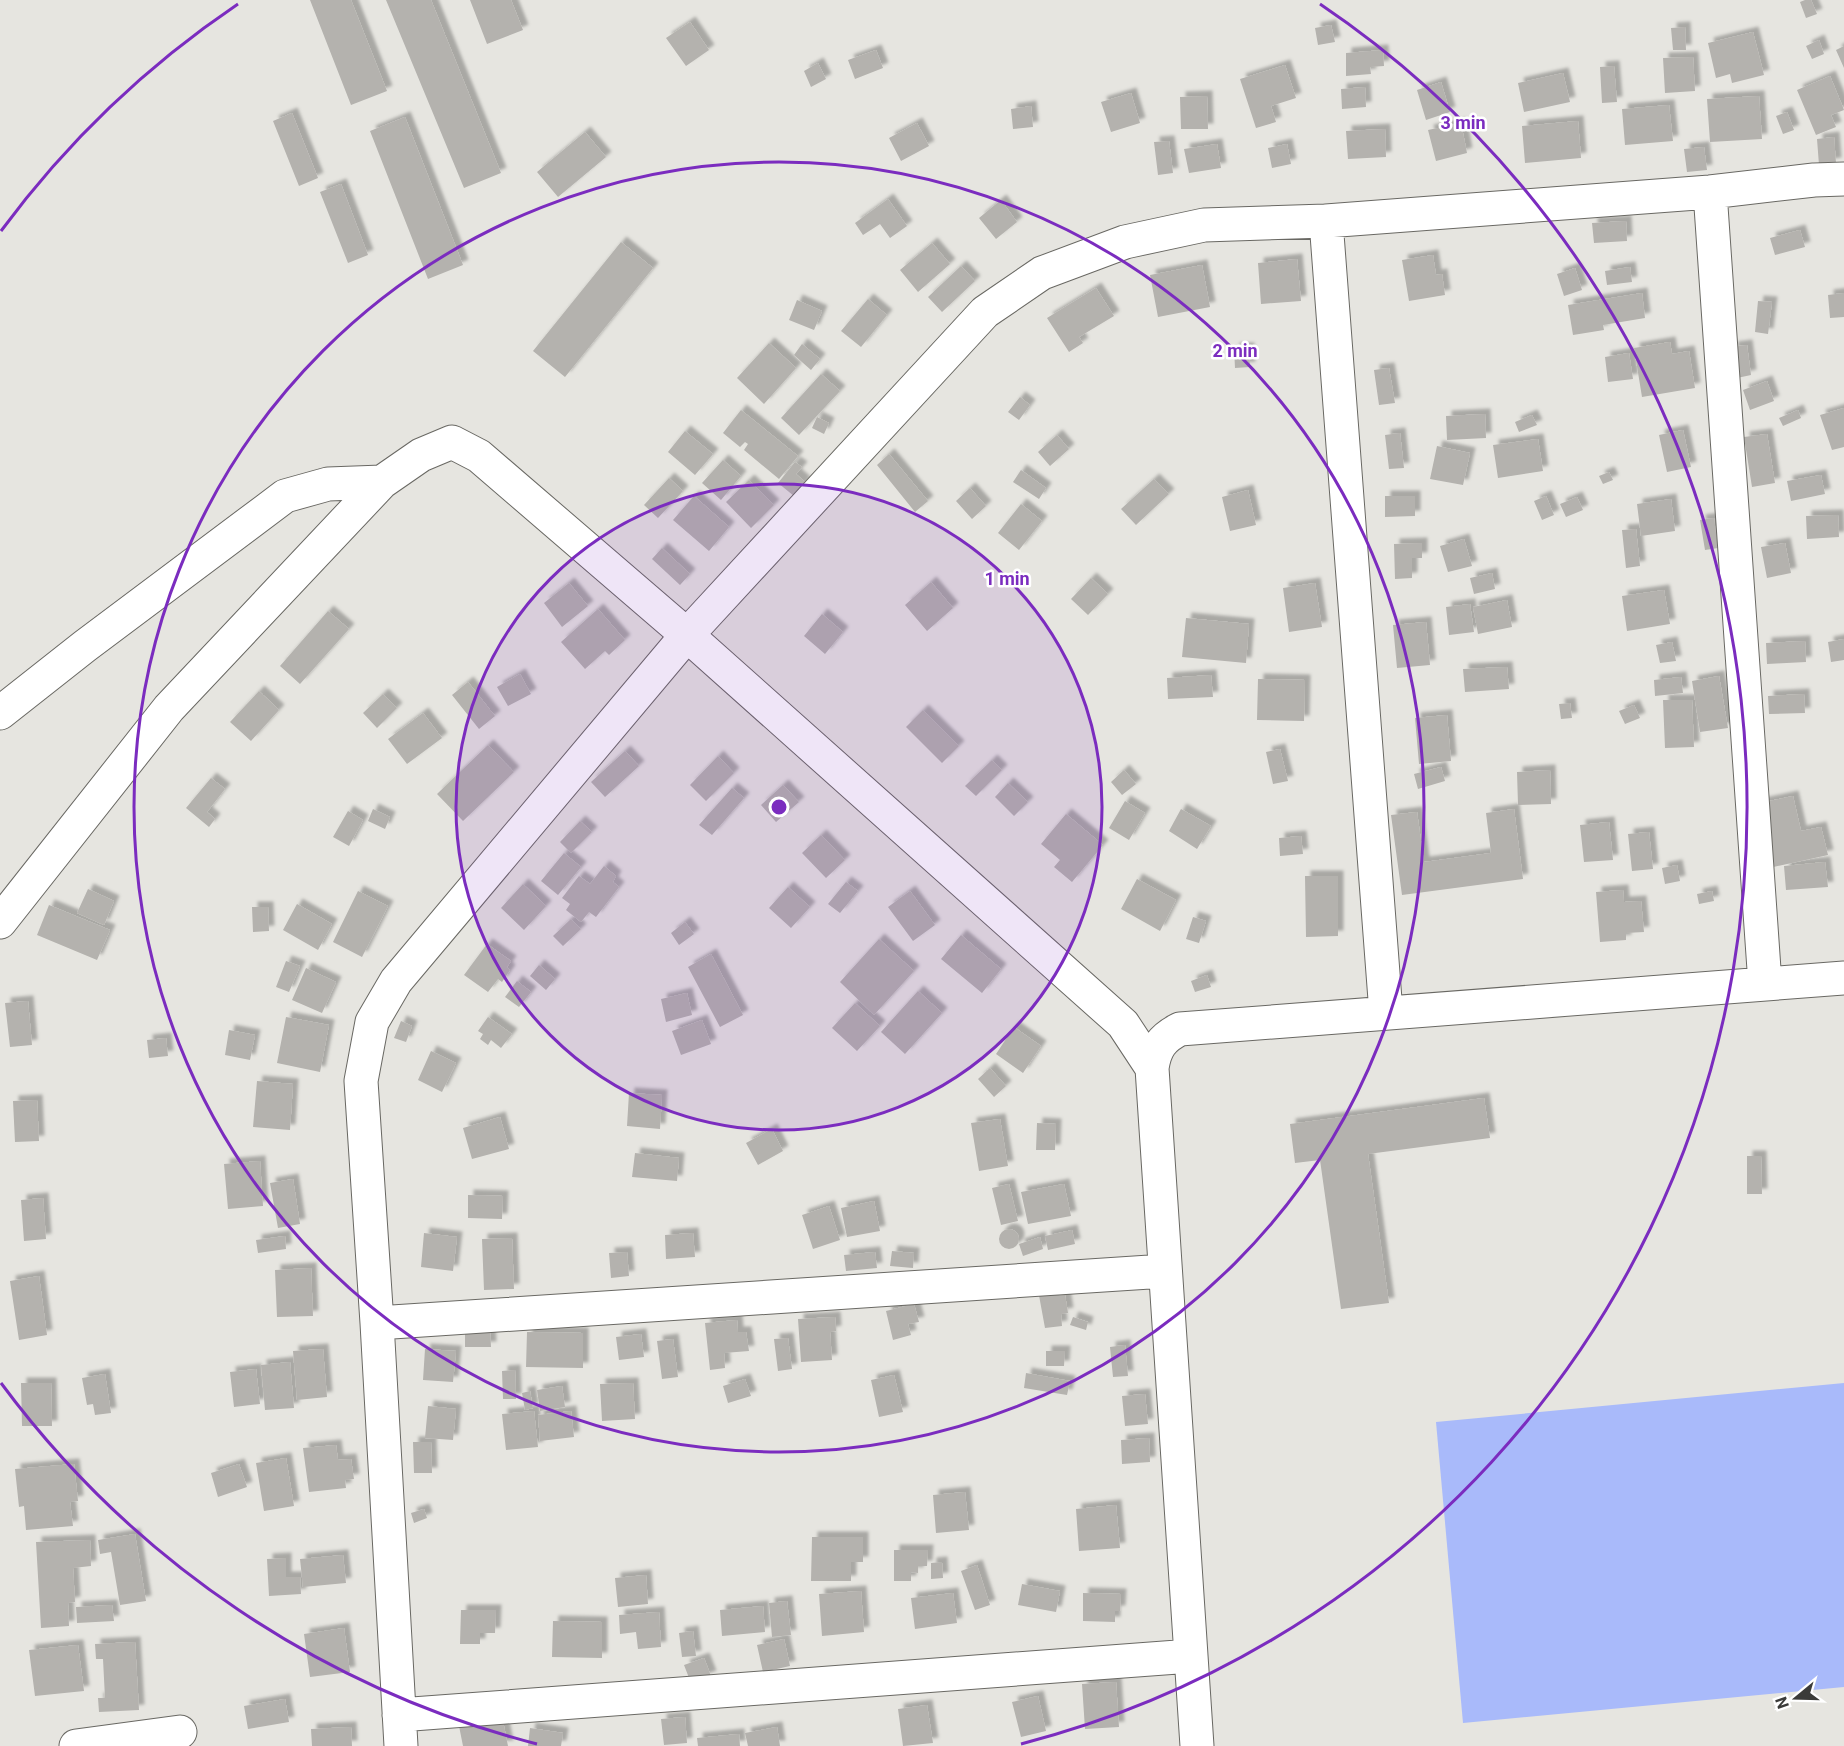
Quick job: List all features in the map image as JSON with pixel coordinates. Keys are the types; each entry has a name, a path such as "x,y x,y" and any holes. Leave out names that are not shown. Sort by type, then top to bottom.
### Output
{"street":[{"path":"1191,1656 400,1730 361,1081 372,1022 396,981 687,635 985,312 1042,273 1125,242 1204,225 1326,221 1710,192 1814,180 1844,179"},
{"path":"1710,192 1765,984"},
{"path":"1326,221 1386,1013"},
{"path":"0,922 169,708 382,482 421,455 452,442 479,456 687,635 1123,1024 1152,1068"},
{"path":"0,713 94,639 285,496 328,484 382,482"},
{"path":"1123,1024 1180,1029 1844,978"},
{"path":"1180,1029 1163,1039 1157,1047 1152,1068 1197,1746"},
{"path":"377,1323 1165,1271"},
{"path":"76,1746 180,1732"}],"shaded area":[{"path":"1844,1383 1844,1687 1463,1723 1436,1422"}],"building":[{"path":"310,0 351,0 387,91 351,105"},
{"path":"386,0 431,0 501,173 464,188"},
{"path":"470,0 511,0 523,30 487,44"},
{"path":"1811,0 1817,14 1806,18 1800,2"},
{"path":"690,22 709,50 686,66 666,38"},
{"path":"1331,25 1335,42 1318,45 1315,28"},
{"path":"1685,27 1686,50 1673,50 1671,28"},
{"path":"1753,32 1764,75 1732,83 1730,74 1716,78 1708,43"},
{"path":"1819,40 1824,54 1812,59 1806,46"},
{"path":"1844,46 1844,68 1836,50"},
{"path":"876,50 883,68 855,79 848,60"},
{"path":"1383,50 1384,66 1370,67 1371,74 1346,76 1346,53"},
{"path":"1693,57 1695,91 1665,93 1663,58"},
{"path":"818,63 826,79 811,87 804,71"},
{"path":"1285,65 1296,98 1271,106 1276,122 1256,128 1240,79"},
{"path":"1614,66 1617,102 1602,103 1600,67"},
{"path":"1563,73 1570,102 1524,112 1518,83"},
{"path":"1830,76 1844,110 1831,115 1836,127 1816,135 1797,90"},
{"path":"1441,82 1450,112 1426,120 1417,90"},
{"path":"1365,87 1366,107 1342,109 1341,89"},
{"path":"1131,93 1140,123 1111,132 1101,102"},
{"path":"1207,96 1208,129 1181,129 1180,97"},
{"path":"1759,96 1762,139 1710,142 1707,99"},
{"path":"1669,105 1673,141 1625,145 1622,109"},
{"path":"1031,106 1033,127 1013,129 1011,109"},
{"path":"1787,112 1794,130 1783,134 1776,116"},
{"path":"292,113 318,178 299,186 273,121"},
{"path":"405,117 463,265 428,279 370,131"},
{"path":"1578,121 1581,158 1525,163 1522,126"},
{"path":"917,123 929,146 901,161 889,138"},
{"path":"1461,123 1467,153 1436,161 1428,130"},
{"path":"1385,129 1386,157 1348,159 1346,131"},
{"path":"585,132 606,157 558,197 537,172"},
{"path":"1834,137 1836,163 1819,165 1817,139"},
{"path":"1169,141 1173,173 1158,175 1154,142"},
{"path":"1217,144 1221,168 1189,173 1184,149"},
{"path":"1287,144 1291,164 1272,168 1268,148"},
{"path":"1704,147 1707,170 1687,172 1684,149"},
{"path":"341,184 368,255 348,263 320,192"},
{"path":"888,199 907,226 890,238 880,224 863,235 855,223"},
{"path":"1001,200 1017,222 996,239 979,218"},
{"path":"1626,221 1627,241 1594,243 1592,223"},
{"path":"1800,230 1805,247 1775,255 1770,238"},
{"path":"621,242 653,268 565,377 533,351"},
{"path":"932,243 950,264 918,292 900,270"},
{"path":"1433,255 1436,275 1442,274 1445,295 1409,301 1402,260"},
{"path":"1297,259 1301,301 1261,304 1258,263"},
{"path":"1202,265 1210,307 1158,317 1150,275"},
{"path":"961,266 975,281 942,312 928,297"},
{"path":"1630,267 1632,282 1607,285 1605,271"},
{"path":"1575,268 1582,290 1564,296 1557,274"},
{"path":"1096,288 1114,316 1079,337 1083,343 1069,352 1047,318"},
{"path":"1642,293 1645,318 1603,325 1604,330 1573,335 1568,305"},
{"path":"1844,293 1844,317 1830,318 1828,295"},
{"path":"868,299 887,315 861,347 841,331"},
{"path":"797,300 822,311 814,330 789,320"},
{"path":"1758,301 1772,302 1768,334 1755,332"},
{"path":"1670,342 1672,354 1689,351 1695,388 1642,397 1634,348"},
{"path":"769,343 796,368 764,404 737,378"},
{"path":"802,344 820,359 811,370 794,355"},
{"path":"1747,345 1751,375 1737,378 1732,347"},
{"path":"1234,348 1249,348 1250,367 1235,368"},
{"path":"1629,353 1633,379 1608,382 1605,357"},
{"path":"1389,368 1395,403 1379,405 1374,370"},
{"path":"821,374 840,391 799,435 781,418"},
{"path":"1767,381 1774,401 1750,410 1743,390"},
{"path":"1020,397 1030,405 1019,420 1008,412"},
{"path":"1844,408 1844,447 1832,450 1820,415"},
{"path":"741,410 798,456 779,479 744,450 748,444 745,442 740,447 723,433"},
{"path":"1798,410 1801,418 1783,426 1779,418"},
{"path":"1485,414 1486,438 1447,440 1446,416"},
{"path":"1532,415 1537,425 1519,432 1515,422"},
{"path":"817,417 829,423 824,434 812,428"},
{"path":"1683,430 1691,467 1667,472 1659,435"},
{"path":"685,431 713,454 695,475 668,452"},
{"path":"1400,433 1404,468 1389,469 1385,435"},
{"path":"1767,434 1775,483 1752,487 1744,437"},
{"path":"1057,435 1069,449 1050,466 1038,452"},
{"path":"1538,439 1543,471 1498,478 1493,445"},
{"path":"1437,446 1470,453 1463,485 1430,479"},
{"path":"889,454 928,501 915,512 877,465"},
{"path":"723,460 741,476 721,500 702,483"},
{"path":"795,462 802,467 796,474 805,482 794,496 778,483"},
{"path":"1021,470 1046,488 1039,499 1013,482"},
{"path":"1609,472 1613,480 1603,484 1599,476"},
{"path":"1821,475 1825,494 1791,501 1787,481"},
{"path":"669,478 683,491 658,518 644,505"},
{"path":"1154,479 1169,494 1136,525 1121,509"},
{"path":"749,480 774,505 751,528 726,502"},
{"path":"970,488 986,506 972,519 956,501"},
{"path":"1248,490 1256,525 1230,531 1222,497"},
{"path":"694,496 729,527 709,551 673,520"},
{"path":"1385,496 1415,496 1415,516 1385,517"},
{"path":"1546,496 1554,515 1542,520 1534,501"},
{"path":"1577,497 1583,510 1566,517 1560,504"},
{"path":"1671,499 1675,531 1641,536 1637,504"},
{"path":"1021,504 1042,521 1019,550 998,533"},
{"path":"1838,515 1839,537 1807,539 1806,516"},
{"path":"1714,518 1718,548 1705,550 1700,520"},
{"path":"1636,529 1640,566 1626,568 1622,530"},
{"path":"1464,539 1472,566 1448,572 1440,546"},
{"path":"1422,543 1422,558 1412,558 1412,578 1395,579 1394,544"},
{"path":"1785,543 1791,573 1767,578 1761,547"},
{"path":"662,548 690,574 680,585 652,559"},
{"path":"1492,573 1495,589 1474,594 1470,578"},
{"path":"1091,578 1108,594 1088,615 1071,599"},
{"path":"931,582 953,608 927,631 905,605"},
{"path":"569,583 588,606 562,627 544,603"},
{"path":"1315,583 1322,627 1289,632 1283,588"},
{"path":"1664,590 1670,624 1627,631 1622,596"},
{"path":"1507,600 1512,627 1478,634 1473,607"},
{"path":"1470,604 1474,632 1449,635 1446,607"},
{"path":"598,609 625,640 609,655 605,651 585,669 561,642"},
{"path":"328,611 349,629 300,684 280,666"},
{"path":"822,614 843,632 825,654 804,636"},
{"path":"1186,618 1249,624 1246,663 1182,657"},
{"path":"1426,622 1430,665 1397,668 1393,625"},
{"path":"1844,639 1844,660 1831,662 1828,642"},
{"path":"1805,641 1806,662 1767,664 1766,643"},
{"path":"1672,642 1676,661 1660,663 1656,645"},
{"path":"1507,667 1509,689 1465,692 1463,669"},
{"path":"520,674 531,694 508,706 497,687"},
{"path":"1211,675 1213,697 1168,699 1167,678"},
{"path":"1719,676 1728,728 1700,732 1692,681"},
{"path":"1681,677 1683,693 1655,696 1654,680"},
{"path":"1258,679 1305,680 1304,721 1257,720"},
{"path":"468,682 495,716 479,729 452,695"},
{"path":"259,691 279,710 251,741 230,722"},
{"path":"383,694 397,708 377,728 363,713"},
{"path":"1804,694 1805,713 1769,714 1768,696"},
{"path":"1663,700 1692,700 1694,747 1665,748"},
{"path":"1570,703 1572,718 1561,719 1559,704"},
{"path":"1634,705 1640,718 1625,724 1619,711"},
{"path":"923,710 959,746 942,763 906,727"},
{"path":"423,713 442,738 407,764 388,739"},
{"path":"1447,715 1451,761 1419,764 1415,718"},
{"path":"488,745 514,772 463,821 437,794"},
{"path":"1280,749 1288,781 1273,784 1266,752"},
{"path":"625,751 639,766 605,797 591,782"},
{"path":"718,756 734,773 706,801 690,785"},
{"path":"992,760 1002,770 976,796 965,786"},
{"path":"1441,767 1445,781 1418,789 1414,774"},
{"path":"1124,770 1136,784 1122,795 1111,782"},
{"path":"1550,770 1551,804 1518,805 1517,772"},
{"path":"211,778 225,789 207,812 215,819 209,827 186,808"},
{"path":"1008,783 1028,802 1014,816 995,797"},
{"path":"783,785 799,802 776,822 761,805"},
{"path":"732,788 744,798 712,835 699,825"},
{"path":"1793,796 1801,831 1821,827 1828,855 1769,868 1755,804"},
{"path":"1125,801 1145,813 1129,840 1109,828"},
{"path":"373,809 390,817 385,829 368,821"},
{"path":"1181,809 1211,826 1197,849 1169,831"},
{"path":"1514,809 1523,879 1402,895 1391,815 1417,812 1424,862 1491,853 1486,813"},
{"path":"348,811 363,820 349,846 333,837"},
{"path":"1066,814 1103,845 1072,882 1054,867 1060,860 1041,844"},
{"path":"580,821 592,832 571,853 560,842"},
{"path":"1609,822 1613,860 1584,862 1580,825"},
{"path":"1649,832 1653,869 1632,871 1628,834"},
{"path":"821,835 845,860 826,878 802,853"},
{"path":"1301,836 1303,854 1280,856 1279,838"},
{"path":"564,853 581,867 558,895 541,881"},
{"path":"1825,862 1828,887 1786,890 1784,866"},
{"path":"1677,865 1680,881 1665,884 1662,868"},
{"path":"604,866 616,876 613,882 619,887 596,917 589,912 581,922 566,910 570,904 562,898 579,876 590,884"},
{"path":"1305,876 1338,876 1338,936 1306,937"},
{"path":"1137,879 1176,900 1160,931 1121,909"},
{"path":"846,882 858,891 840,913 828,904"},
{"path":"523,884 546,906 524,930 501,908"},
{"path":"788,887 810,907 791,928 769,908"},
{"path":"88,889 114,901 104,925 77,913"},
{"path":"1623,890 1624,902 1641,901 1644,932 1626,933 1626,940 1600,942 1596,892"},
{"path":"358,891 388,906 362,957 333,942"},
{"path":"910,891 935,925 913,941 888,907"},
{"path":"1712,891 1714,901 1699,904 1697,894"},
{"path":"297,904 332,924 318,950 283,930"},
{"path":"49,905 110,930 97,960 37,935"},
{"path":"252,907 268,907 269,931 253,932"},
{"path":"1193,917 1206,921 1199,943 1186,939"},
{"path":"571,919 581,929 563,946 553,936"},
{"path":"685,922 694,934 679,945 671,933"},
{"path":"961,935 1001,969 982,993 941,959"},
{"path":"879,939 914,971 874,1015 840,982"},
{"path":"487,944 511,961 507,967 510,970 502,982 498,979 488,992 464,975"},
{"path":"711,954 743,1015 720,1027 688,967"},
{"path":"286,961 300,966 289,992 276,987"},
{"path":"539,965 555,979 546,990 530,976"},
{"path":"306,968 336,982 322,1013 292,1000"},
{"path":"1207,975 1211,987 1195,992 1191,981"},
{"path":"517,981 531,992 519,1007 505,997"},
{"path":"918,991 942,1013 905,1054 881,1032"},
{"path":"687,993 692,1015 666,1022 661,999"},
{"path":"28,1001 32,1045 10,1047 5,1003"},
{"path":"855,1003 880,1026 857,1051 832,1028"},
{"path":"286,1017 329,1025 320,1072 277,1063"},
{"path":"488,1017 512,1034 501,1048 491,1040 488,1045 480,1039 483,1034 478,1031"},
{"path":"702,1020 711,1044 681,1055 672,1031"},
{"path":"401,1021 412,1026 406,1042 394,1038"},
{"path":"1014,1027 1041,1046 1023,1073 996,1054"},
{"path":"229,1030 255,1035 250,1060 225,1055"},
{"path":"166,1038 168,1056 149,1058 147,1040"},
{"path":"431,1051 456,1063 442,1092 418,1080"},
{"path":"990,1068 1006,1086 994,1097 978,1079"},
{"path":"257,1081 293,1084 290,1130 253,1127"},
{"path":"629,1093 662,1095 660,1129 627,1126"},
{"path":"1484,1098 1490,1138 1368,1154 1389,1303 1341,1309 1320,1160 1295,1163 1290,1124"},
{"path":"37,1100 39,1141 15,1142 13,1101"},
{"path":"500,1117 509,1149 472,1159 463,1128"},
{"path":"1000,1119 1008,1166 979,1171 971,1123"},
{"path":"1037,1123 1056,1124 1055,1150 1036,1150"},
{"path":"772,1129 783,1151 758,1165 746,1143"},
{"path":"635,1153 679,1158 677,1181 632,1177"},
{"path":"1747,1156 1761,1156 1762,1194 1747,1194"},
{"path":"260,1161 263,1206 228,1209 224,1164"},
{"path":"293,1179 300,1224 278,1228 270,1183"},
{"path":"1009,1184 1018,1221 1001,1225 992,1188"},
{"path":"1064,1184 1071,1216 1028,1224 1021,1192"},
{"path":"468,1195 503,1196 502,1219 468,1218"},
{"path":"43,1198 46,1239 24,1241 21,1200"},
{"path":"874,1201 880,1231 847,1237 841,1208"},
{"path":"829,1206 840,1240 813,1249 802,1215"},
{"path":"1009,1229 1016,1232 1019,1239 1016,1246 1009,1249 1002,1246 999,1239 1002,1232"},
{"path":"1072,1230 1075,1244 1048,1250 1045,1236"},
{"path":"424,1233 457,1237 453,1271 421,1267"},
{"path":"693,1233 695,1257 666,1259 665,1235"},
{"path":"285,1236 286,1249 258,1253 256,1240"},
{"path":"1040,1237 1043,1249 1023,1256 1019,1244"},
{"path":"512,1238 514,1289 484,1290 482,1239"},
{"path":"892,1251 914,1253 913,1268 890,1266"},
{"path":"627,1252 629,1276 611,1278 609,1253"},
{"path":"875,1252 877,1268 846,1271 844,1255"},
{"path":"311,1268 313,1316 277,1317 275,1270"},
{"path":"39,1276 47,1335 19,1340 10,1281"},
{"path":"1057,1287 1059,1296 1065,1295 1068,1313 1061,1314 1062,1326 1045,1328 1038,1290"},
{"path":"914,1304 919,1322 908,1324 911,1335 893,1340 886,1311"},
{"path":"835,1317 836,1331 830,1332 832,1360 801,1362 798,1319"},
{"path":"1073,1317 1088,1322 1086,1330 1070,1325"},
{"path":"737,1320 738,1332 746,1332 749,1351 724,1353 725,1368 710,1370 705,1323"},
{"path":"490,1330 491,1347 465,1347 465,1331"},
{"path":"527,1332 583,1333 583,1368 526,1367"},
{"path":"641,1334 644,1357 619,1360 616,1337"},
{"path":"788,1338 792,1369 778,1371 774,1339"},
{"path":"673,1339 678,1377 662,1379 657,1341"},
{"path":"1125,1345 1128,1376 1113,1377 1110,1347"},
{"path":"323,1349 327,1397 297,1400 293,1351"},
{"path":"425,1349 456,1351 453,1382 423,1380"},
{"path":"1046,1351 1065,1351 1064,1366 1046,1366"},
{"path":"290,1362 294,1408 265,1410 261,1365"},
{"path":"256,1369 260,1404 234,1407 230,1372"},
{"path":"515,1370 516,1399 503,1399 502,1371"},
{"path":"1026,1373 1070,1381 1067,1395 1024,1388"},
{"path":"105,1374 111,1413 95,1415 93,1404 87,1405 82,1378"},
{"path":"894,1375 903,1412 879,1417 871,1380"},
{"path":"745,1379 751,1396 728,1403 723,1386"},
{"path":"21,1383 51,1383 52,1426 22,1426"},
{"path":"633,1383 635,1419 602,1421 600,1384"},
{"path":"562,1386 565,1407 540,1411 537,1390"},
{"path":"530,1391 533,1408 525,1410 522,1393"},
{"path":"1145,1394 1148,1424 1125,1426 1122,1396"},
{"path":"428,1406 456,1409 453,1440 425,1438"},
{"path":"534,1411 538,1447 506,1450 502,1414"},
{"path":"571,1411 574,1437 540,1441 538,1415"},
{"path":"1149,1438 1150,1462 1122,1464 1121,1440"},
{"path":"413,1442 431,1442 432,1473 414,1473"},
{"path":"336,1445 338,1460 351,1459 354,1479 345,1480 346,1488 309,1492 303,1448"},
{"path":"286,1458 294,1506 264,1511 256,1463"},
{"path":"74,1464 78,1501 70,1502 73,1526 26,1530 24,1506 19,1507 15,1469"},
{"path":"239,1464 247,1487 218,1497 211,1473"},
{"path":"965,1492 969,1530 936,1533 933,1495"},
{"path":"1116,1505 1120,1548 1079,1551 1076,1509"},
{"path":"424,1509 427,1518 414,1523 411,1513"},
{"path":"135,1534 146,1601 120,1605 111,1552 100,1554 98,1540"},
{"path":"812,1537 863,1537 863,1562 851,1562 851,1581 811,1581"},
{"path":"90,1540 91,1566 73,1568 75,1602 68,1603 69,1626 41,1628 36,1542"},
{"path":"894,1550 928,1550 927,1566 918,1566 918,1573 911,1572 911,1581 894,1581"},
{"path":"343,1555 346,1583 303,1587 300,1559"},
{"path":"286,1558 286,1577 300,1577 301,1594 269,1596 267,1559"},
{"path":"942,1562 943,1578 931,1579 931,1563"},
{"path":"977,1565 990,1605 975,1610 961,1571"},
{"path":"646,1575 648,1604 618,1607 615,1578"},
{"path":"1022,1584 1060,1591 1056,1612 1018,1605"},
{"path":"861,1591 864,1632 822,1636 819,1594"},
{"path":"953,1593 957,1623 915,1629 911,1598"},
{"path":"1083,1593 1121,1594 1120,1611 1115,1611 1115,1622 1083,1621"},
{"path":"787,1601 791,1635 772,1637 769,1603"},
{"path":"112,1605 114,1621 77,1623 76,1607"},
{"path":"763,1606 765,1632 722,1636 720,1610"},
{"path":"461,1610 496,1610 495,1633 480,1633 480,1644 460,1644"},
{"path":"659,1612 661,1647 638,1649 636,1632 620,1634 619,1615"},
{"path":"553,1621 602,1622 602,1658 552,1657"},
{"path":"344,1628 350,1672 310,1677 304,1634"},
{"path":"693,1631 696,1656 682,1657 679,1633"},
{"path":"784,1639 790,1666 763,1672 757,1645"},
{"path":"135,1642 139,1710 99,1712 98,1698 105,1698 103,1659 96,1659 95,1644"},
{"path":"78,1645 84,1691 35,1696 29,1650"},
{"path":"704,1658 711,1676 691,1683 684,1665"},
{"path":"1116,1682 1119,1727 1085,1729 1082,1684"},
{"path":"1038,1696 1046,1731 1021,1737 1012,1702"},
{"path":"285,1699 289,1722 248,1729 244,1706"},
{"path":"927,1705 933,1743 903,1746 898,1709"},
{"path":"502,1716 508,1746 463,1746 459,1726"},
{"path":"685,1717 687,1743 664,1745 661,1719"},
{"path":"351,1727 352,1746 312,1746 311,1729"},
{"path":"777,1727 780,1746 748,1746 745,1733"},
{"path":"530,1728 563,1733 561,1746 528,1746"},
{"path":"739,1734 740,1746 698,1746 697,1738"}]}
